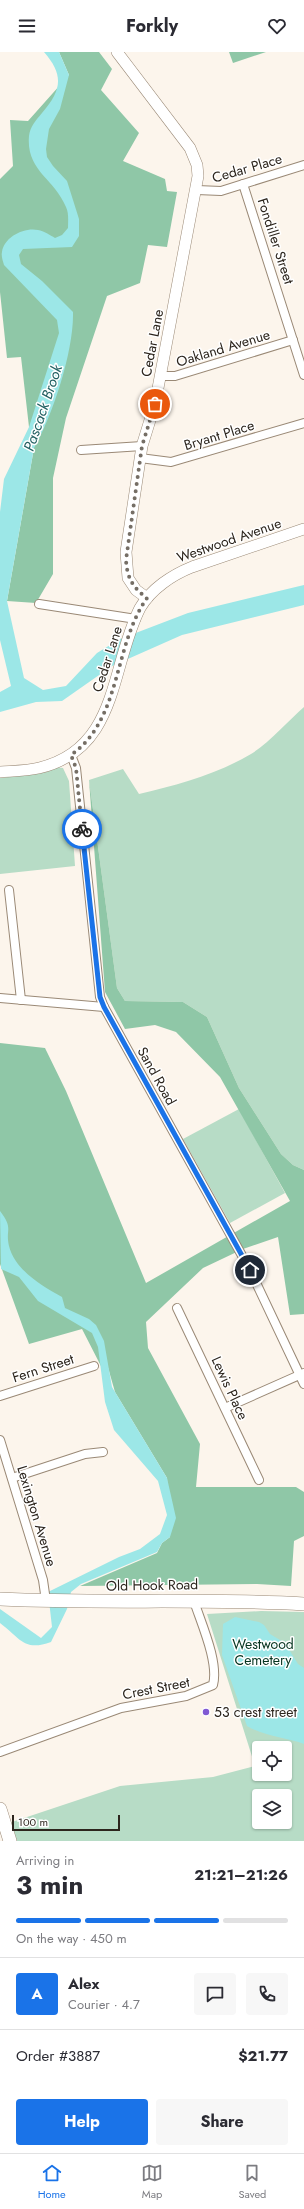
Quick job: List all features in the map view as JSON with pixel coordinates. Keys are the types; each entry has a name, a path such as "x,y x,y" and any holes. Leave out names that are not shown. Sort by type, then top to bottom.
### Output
{"main road":[{"name":"Old Hook Road","path":"0,1599 72,1602 230,1600 304,1604"},
{"path":"0,1809 3,1828 10,1841"}],"street":[{"name":"Cedar Lane","path":"0,772 39,768 71,755 81,748 95,731 106,710 131,632 147,598 136,590 128,578 126,560 142,446 155,404 197,190 197,165 190,148 117,52"},
{"name":"Cedar Place","path":"197,190 213,192 304,165"},
{"name":"Fondiller Street","path":"243,184 304,375"},
{"name":"Oakland Avenue","path":"160,376 175,376 293,340"},
{"name":"Bryant Place","path":"140,458 171,462 304,423"},
{"path":"81,450 142,446"},
{"name":"Westwood Avenue","path":"147,598 160,585 178,573 304,529"},
{"path":"39,604 136,619"},
{"name":"Sand Road","path":"71,755 76,768 100,997 104,1007 250,1270 302,1374 304,1384"},
{"path":"9,890 21,1000"},
{"path":"0,998 104,1007"},
{"name":"Lewis Place","path":"177,1308 259,1480"},
{"name":"Fern Street","path":"0,1396 94,1366"},
{"path":"225,1408 302,1374"},
{"name":"Lexington Avenue","path":"0,1440 43,1580 46,1601"},
{"path":"12,1478 85,1454 103,1452"},
{"name":"Crest Street","path":"0,1752 121,1708 186,1696 206,1690 213,1685 214,1679 204,1632 194,1601"}],"green space":[{"path":"59,52 99,52 112,69 101,90 139,133 123,161 165,179 167,191 177,192 167,247 148,245 140,283 107,296 66,418 53,478 53,574 36,603 7,601 34,448 29,427 21,357 7,358 0,292 0,179 13,166 10,120 28,121 69,75"},
{"path":"229,52 266,52 233,63"},
{"path":"304,707 304,1170 293,1165 281,1154 239,1088 207,1017 183,1002 125,1001 117,988 89,780 123,769 139,794 197,778 225,767 258,750"},
{"path":"56,767 63,768 69,781 75,866 0,874 0,778 47,772"},
{"path":"89,780 117,988 125,1001 183,1002 207,1017 239,1088 281,1154 293,1165 304,1170 304,1314 290,1315 278,1237 243,1249 203,1268 146,1322 148,1348 200,1444 196,1487 296,1487 304,1492 304,1536 294,1541 291,1586 257,1584 80,1586 157,1553 162,1543 170,1537 167,1478 115,1392 107,1364 104,1372 82,1329 29,1344 0,1264 0,1043 45,1048 66,1091 146,1283 290,1201 220,1077 176,1032 155,1025 125,1029 105,992"},
{"path":"239,1109 285,1193 230,1223 183,1139"},
{"name":"Westwood Cemetery","path":"261,1611 304,1612 304,1841 10,1841 6,1828 12,1822 120,1786 213,1777 252,1767 252,1781 292,1781 292,1741 252,1741 252,1756 207,1614"}],"water":[{"name":"Pascack Brook","path":"44,52 59,52 69,75 60,109 49,129 46,149 47,157 67,181 79,219 79,236 72,247 23,249 19,255 21,264 42,281 73,312 70,345 61,382 48,418 34,448 7,601 24,678 43,690 66,686 97,653 120,639 188,613 304,585 304,605 182,635 112,666 62,701 36,702 0,712 0,692 11,686 0,640 0,512 4,479 29,427 59,333 57,320 4,265 2,254 6,242 21,232 33,229 45,232 55,238 62,235 68,228 67,209 61,197 36,166 29,148 29,136 31,130 36,121 49,105 57,90 58,82 55,68"},
{"path":"0,1211 7,1222 9,1246 17,1263 30,1276 46,1288 62,1297 65,1308 89,1319 96,1325 104,1341 112,1387 167,1478 176,1518 170,1537 162,1543 157,1552 81,1584 71,1592 67,1609 51,1642 42,1645 34,1645 23,1642 0,1623 0,1609 41,1638 52,1627 48,1592 119,1557 140,1549 160,1534 167,1515 158,1481 114,1430 105,1402 98,1347 92,1333 38,1301 19,1277 1,1269"},
{"path":"235,1617 259,1622 264,1625 270,1634 285,1643 298,1664 304,1668 304,1744 268,1735 247,1726 222,1655 223,1624"}],"way so far":[{"path":"82,829 76,768 71,755 81,748 89,739 106,710 136,619 147,598 136,590 128,578 126,569 126,552 142,446 155,404"}],"place":[{"name":"53 crest street","path":"206,1712"}],"route":[{"path":"82,829 100,997 104,1007 250,1270"}]}
